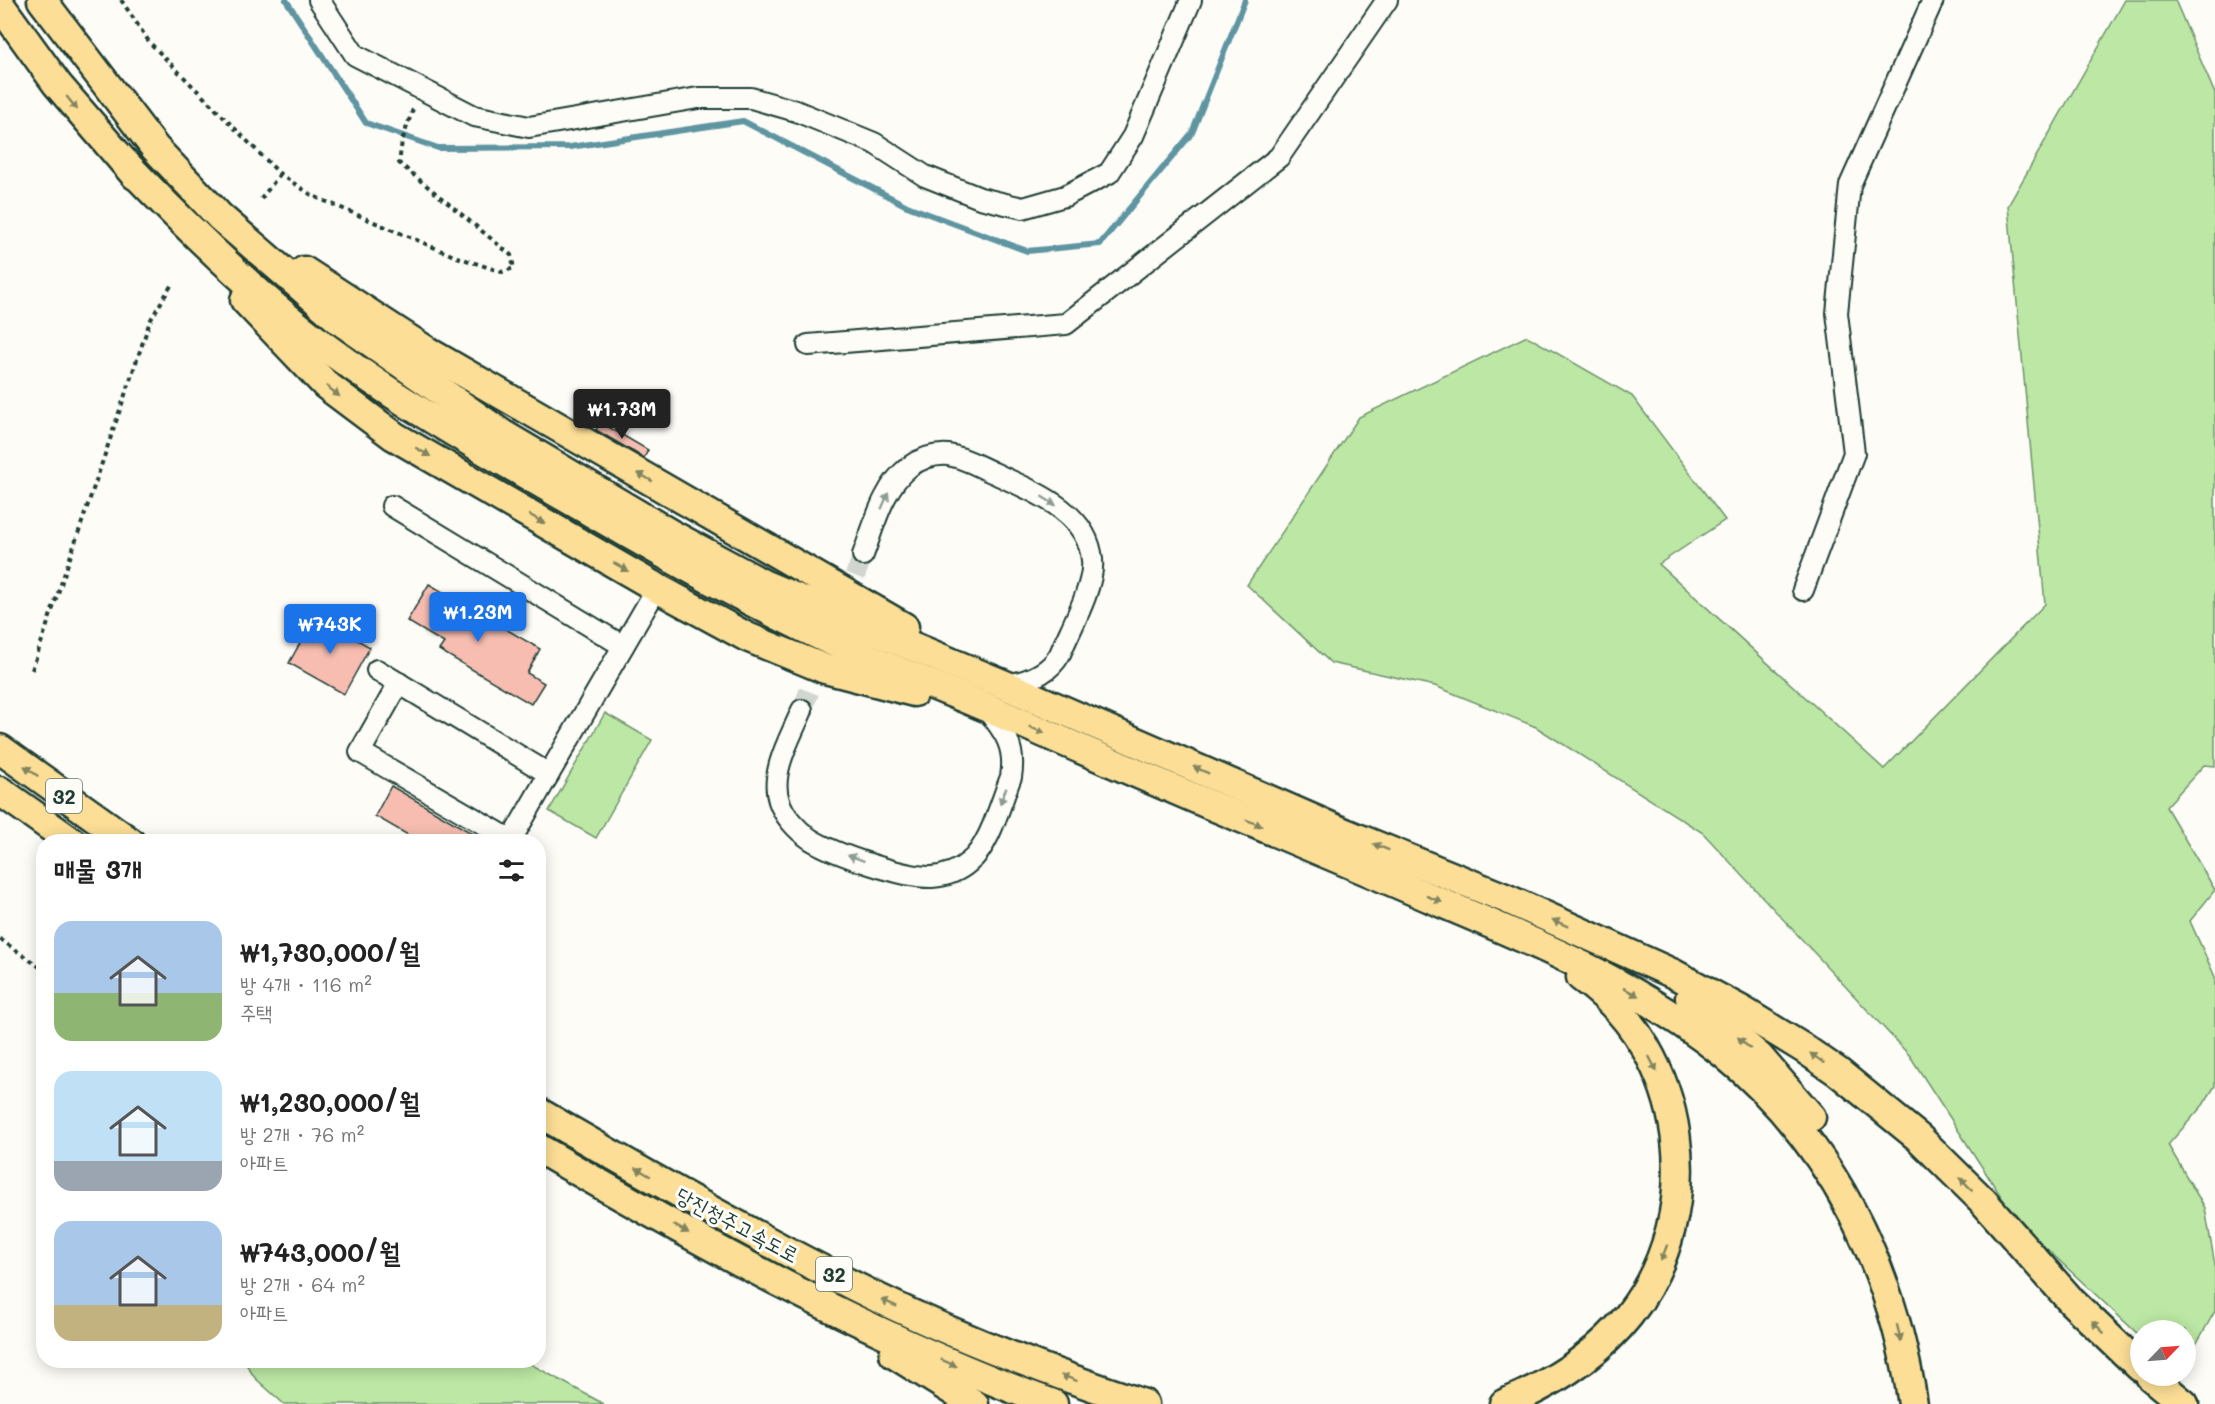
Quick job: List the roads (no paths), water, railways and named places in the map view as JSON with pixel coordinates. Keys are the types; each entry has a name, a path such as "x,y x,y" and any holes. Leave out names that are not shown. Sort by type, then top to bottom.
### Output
{"highway":[{"path":"0,5 36,57"},
{"path":"48,6 122,108 185,183 300,289 374,346 502,434 669,532 765,585 1005,685 1345,833 1505,898 1674,974 1773,1029 1838,1072 1956,1173 2072,1302 2130,1357"},
{"path":"0,17 271,330 326,385 394,436 657,588 747,637 799,660 854,678 983,706"},
{"path":"124,162 206,245 289,319 369,378 421,411 710,580 840,646 916,680 983,706 1523,937 1640,997 1681,1022 1751,1079 1799,1131 1836,1183 1869,1244 1892,1305 1913,1404"},
{"name":"32","path":"0,749 119,834"},
{"name":"32","path":"0,791 61,834"},
{"path":"1504,1404 1544,1386 1565,1372 1603,1344 1629,1315 1652,1280 1669,1240 1675,1219 1679,1176 1675,1129 1669,1103 1661,1079 1638,1038 1622,1017 1590,984 1523,937"},
{"path":"1613,948 1648,967 1741,1039 1780,1078 1824,1134 1872,1211 1900,1272 1918,1330 1932,1404"},
{"name":"당진청주고속도로","path":"546,1117 706,1208 878,1298 972,1341 1144,1404"},
{"name":"당진청주고속도로","path":"546,1152 773,1279 912,1346 993,1382 1053,1404"},
{"path":"773,1279 974,1404"},
{"path":"2162,1386 2184,1404"}],"lane":[{"path":"319,0 355,55 474,116 529,127 698,98 751,98 796,111 874,143 925,176 980,198 1023,208 1065,196 1109,173 1133,136 1191,0"},
{"path":"808,345 1066,324 1279,157 1387,0"},
{"path":"1803,590 1854,453 1837,313 1850,185 1933,0"},
{"path":"863,555 888,493 896,481 909,467 932,456 948,455 967,460 1030,490 1068,514 1084,534 1089,547 1093,566 1089,583 1060,654 1053,664 1030,679 1005,685"},
{"path":"392,506 623,646"},
{"path":"514,834 657,588"},
{"path":"377,670 549,774"},
{"path":"399,683 360,752 501,834"},
{"path":"802,710 777,780 779,801 789,819 802,833 823,845 860,860 914,875 933,877 957,871 979,852 1011,777 1013,766 1010,744 1001,727 983,706"}],"waterway":[{"path":"286,0 366,123 438,148 570,147 743,121 907,206 1027,251 1100,244 1192,133 1245,0"}],"tunnel":[{"path":"844,604 863,555"},
{"path":"802,710 823,656"}]}
